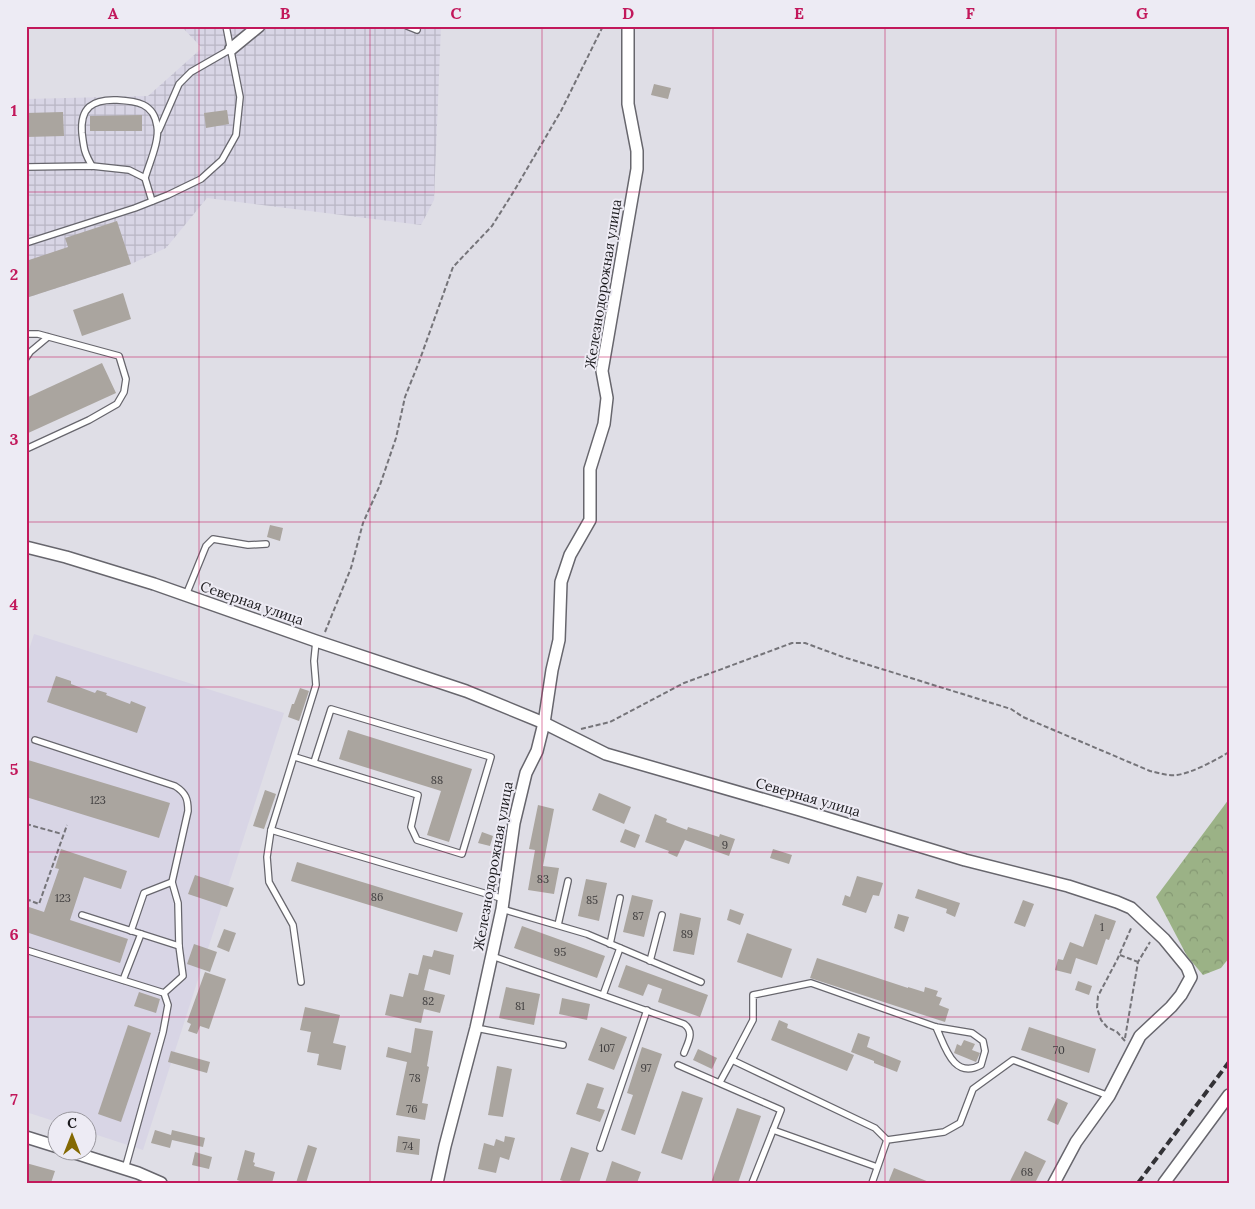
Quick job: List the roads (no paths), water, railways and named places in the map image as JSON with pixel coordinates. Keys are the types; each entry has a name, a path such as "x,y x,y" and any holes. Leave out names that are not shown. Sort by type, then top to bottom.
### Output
{"street":[{"path":"231,49 259,26"},
{"name":"Железнодорожная улица","path":"437,1183 444,1146 476,1028 492,956 503,904 514,823 526,773 537,751 544,723 552,670 559,640 561,582 570,555 590,520 590,469 604,424 607,398 602,371 636,169 636,151 628,104 628,26"},
{"name":"Северная улица","path":"26,547 66,556 186,595 318,642 466,691 544,723 606,754 965,860 1068,886 1131,908 1177,954 1191,976 1172,1007 1140,1036 1108,1096"},
{"path":"1054,1183 1076,1142 1108,1096"},
{"path":"1164,1183 1229,1096"},
{"path":"26,1137 48,1144"},
{"path":"98,1160 125,1169 137,1178 161,1183"}],"lane":[{"path":"26,243 152,201 201,179 222,160 236,135 240,97 226,26"},
{"path":"407,26 417,30"},
{"path":"152,201 145,178 158,132 179,84 191,72 231,49"},
{"path":"92,166 84,153 82,129 85,112 94,103 109,99 141,102 153,113 157,122 158,132"},
{"path":"26,167 92,166 129,170 145,178"},
{"path":"26,334 38,334 118,356 126,379 124,392 117,404 89,420 26,449"},
{"path":"26,358 30,352 48,337"},
{"path":"186,595 206,546 213,539 248,545 266,544"},
{"path":"301,982 293,925 269,882 267,856 271,830 316,685 314,661 318,642"},
{"path":"295,757 418,795 411,827 417,840 462,854 491,756 331,708 314,762"},
{"path":"35,740 175,786 183,791 188,802 188,812 172,882 178,903 179,946 183,976 164,993"},
{"path":"271,830 503,904 587,934 701,982"},
{"path":"558,925 568,881"},
{"path":"131,931 144,893 172,882"},
{"path":"610,944 620,898"},
{"path":"82,915 179,946"},
{"path":"650,961 662,915"},
{"path":"123,980 140,934"},
{"path":"603,994 620,948"},
{"path":"26,950 164,993"},
{"path":"492,956 678,1021 689,1027 691,1034 684,1053"},
{"path":"720,1082 753,1020 754,995 811,983 936,1027 972,1033 982,1041 985,1051 981,1065 973,1069 962,1069 951,1060 936,1027"},
{"path":"125,1169 163,1032 168,1005 164,993"},
{"path":"600,1148 647,1010"},
{"path":"476,1028 563,1045"},
{"path":"732,1060 875,1128 887,1140"},
{"path":"887,1140 944,1132 960,1123 973,1089 1013,1060 1108,1096"},
{"path":"678,1065 781,1110 752,1183"},
{"path":"773,1130 878,1168"},
{"path":"872,1183 887,1140"}],"railway":[{"path":"1138,1183 1229,1062"}]}
